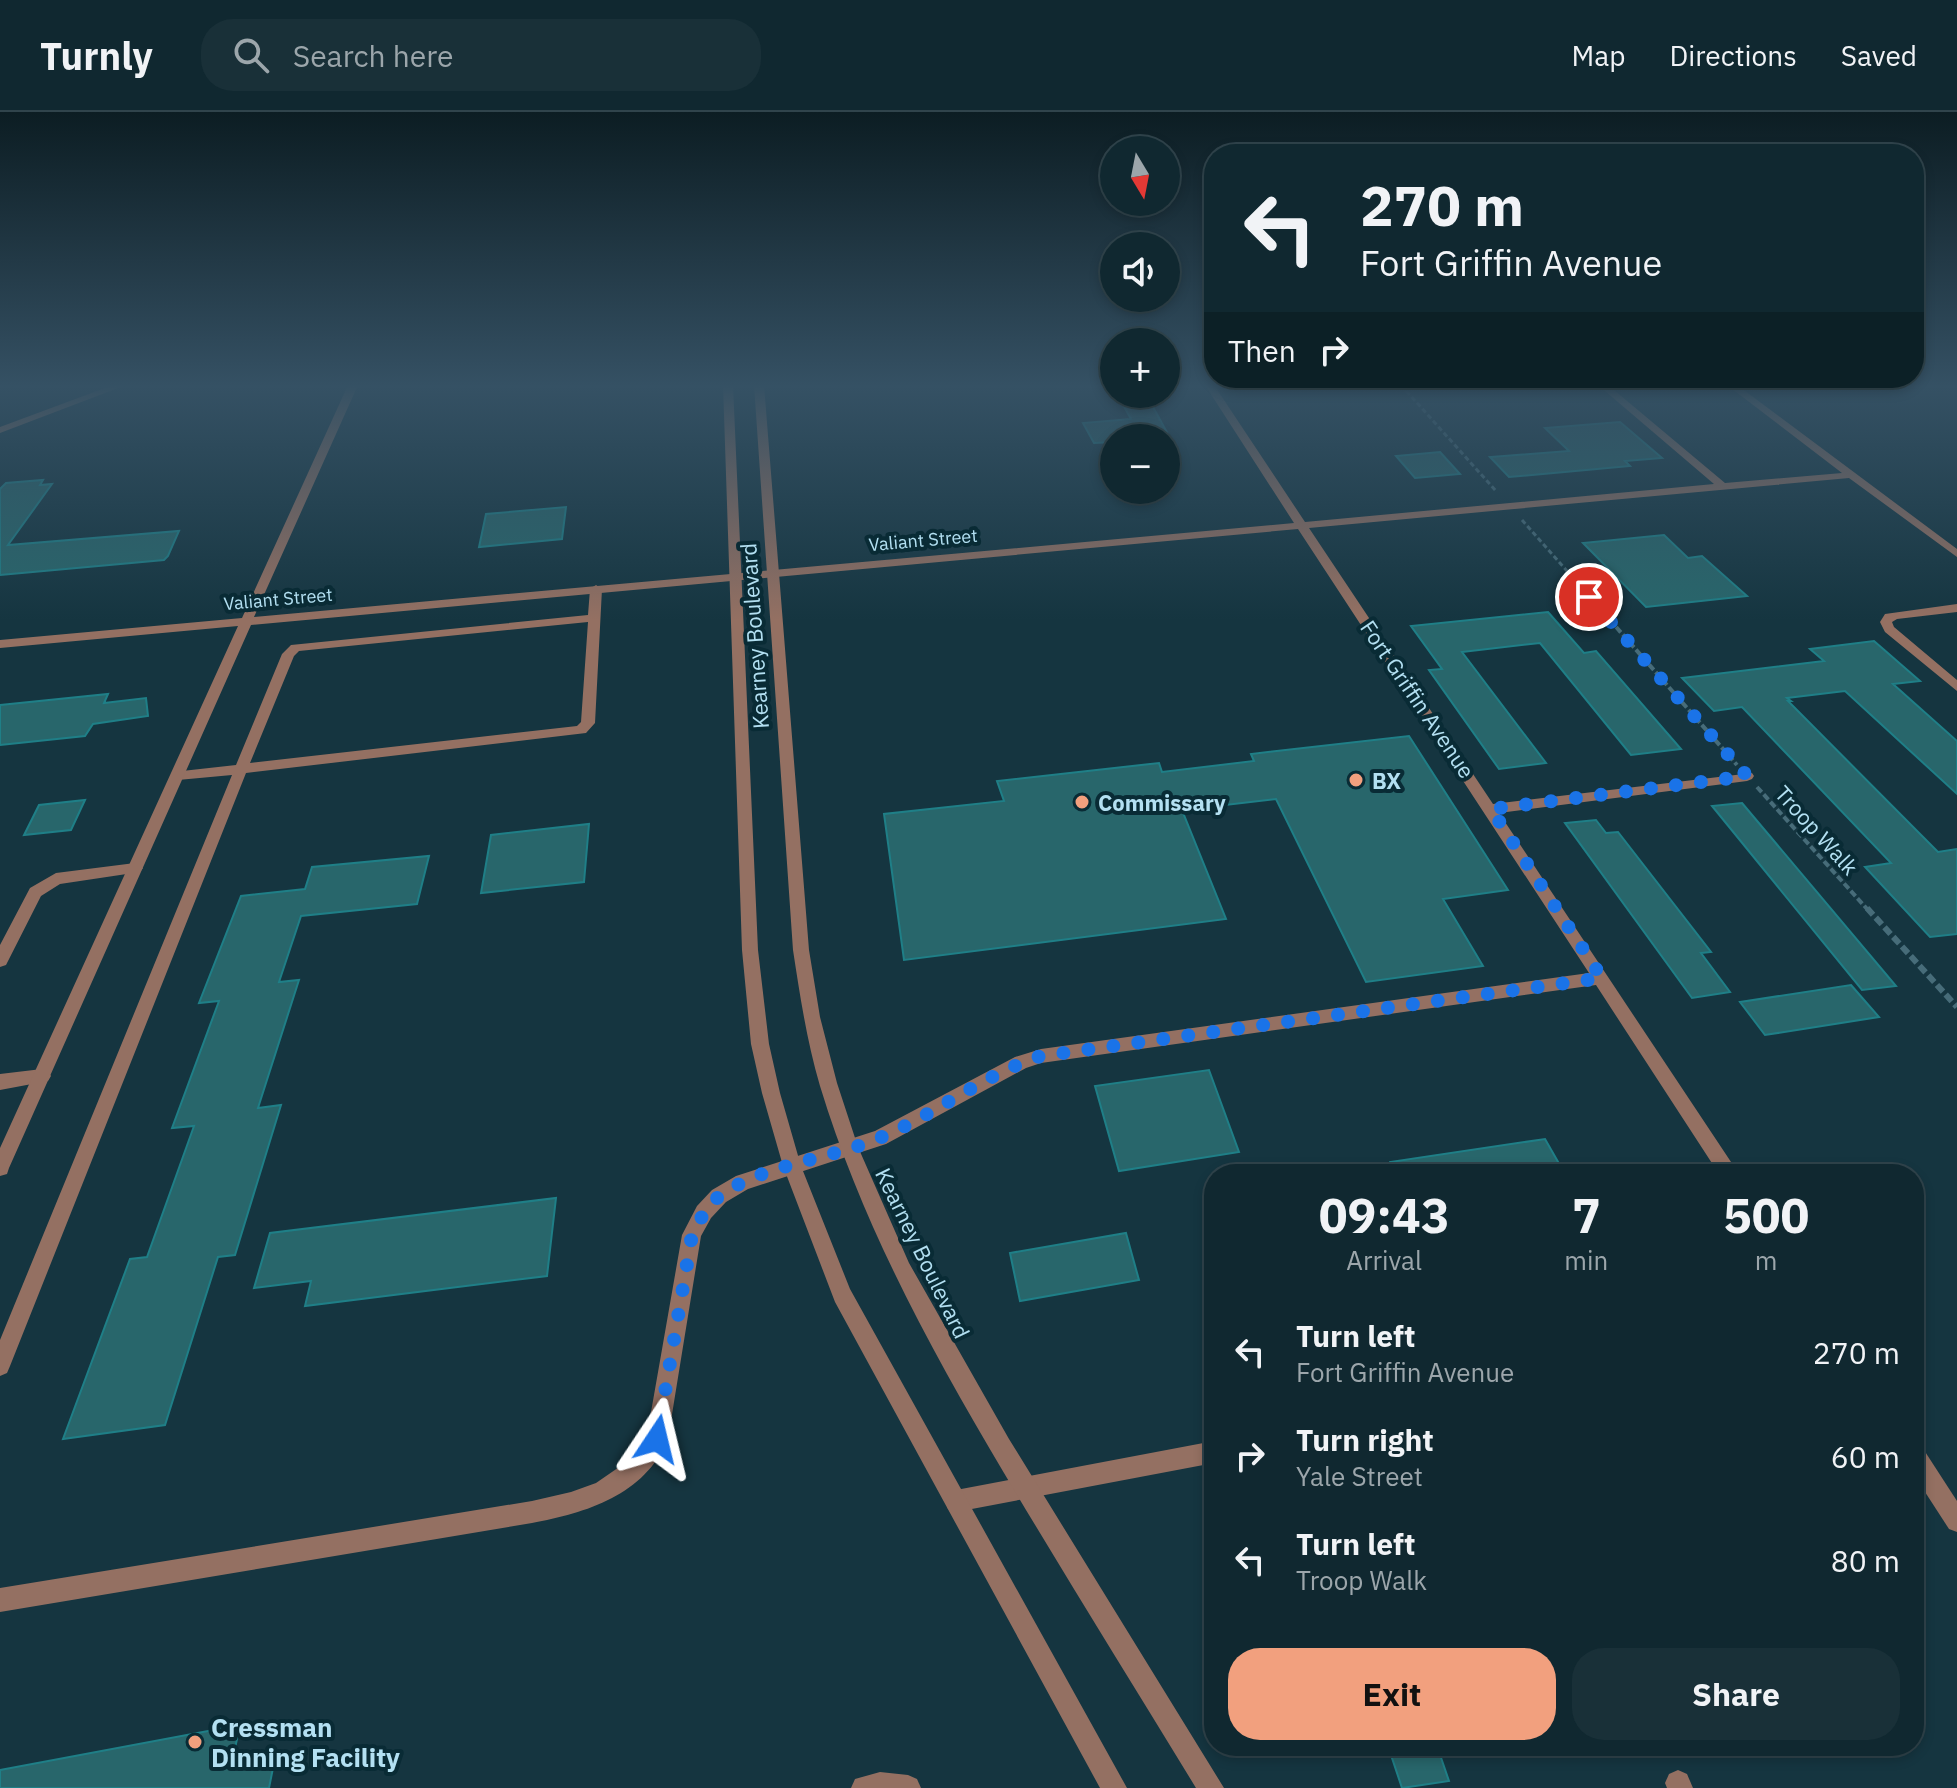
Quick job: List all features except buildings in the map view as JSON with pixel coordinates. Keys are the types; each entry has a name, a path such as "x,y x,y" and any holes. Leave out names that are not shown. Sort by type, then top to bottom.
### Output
{"street":[{"path":"0,1168 318,463"},
{"name":"Kearney Boulevard","path":"731,463 754,1001 771,1093 792,1166 842,1295 1114,1788"},
{"name":"Kearney Boulevard","path":"765,463 805,990 826,1084 848,1150 900,1268 929,1324 1025,1487 1211,1788"},
{"name":"Fort Griffin Avenue","path":"1261,463 1723,1164"},
{"path":"1695,463 1723,487"},
{"path":"1834,463 1957,554"},
{"name":"Valiant Street","path":"0,644 1850,475"},
{"path":"178,775 581,730 588,723 596,589"},
{"path":"1957,608 1897,615 1889,617 1886,622 1889,629 1957,687"},
{"path":"0,1366 288,654 295,648 594,618"},
{"path":"1491,809 1747,776"},
{"path":"0,961 35,892 44,884 56,879 135,868"},
{"path":"0,1600 546,1510 573,1505 601,1494 620,1483 644,1460 657,1439 692,1235 704,1212 719,1196 743,1182 848,1150 911,1122 1000,1071 1041,1056 1602,978"},
{"path":"0,1082 42,1076"},
{"path":"956,1501 1204,1454"},
{"path":"1924,1470 1957,1521"},
{"path":"864,1788 880,1785 908,1788"}],"path":[{"name":"Troop Walk","path":"1472,463 1747,776 1957,1007"}],"place":[{"name":"BX","path":"1356,780"},
{"name":"Commissary","path":"1082,802"},
{"name":"Cressman Dinning Facility","path":"195,1742"}],"route":[{"path":"657,1439 692,1235 704,1212 719,1196 743,1182 880,1138 1000,1071 1041,1056 1602,978 1491,809 1747,776 1589,597"}]}
